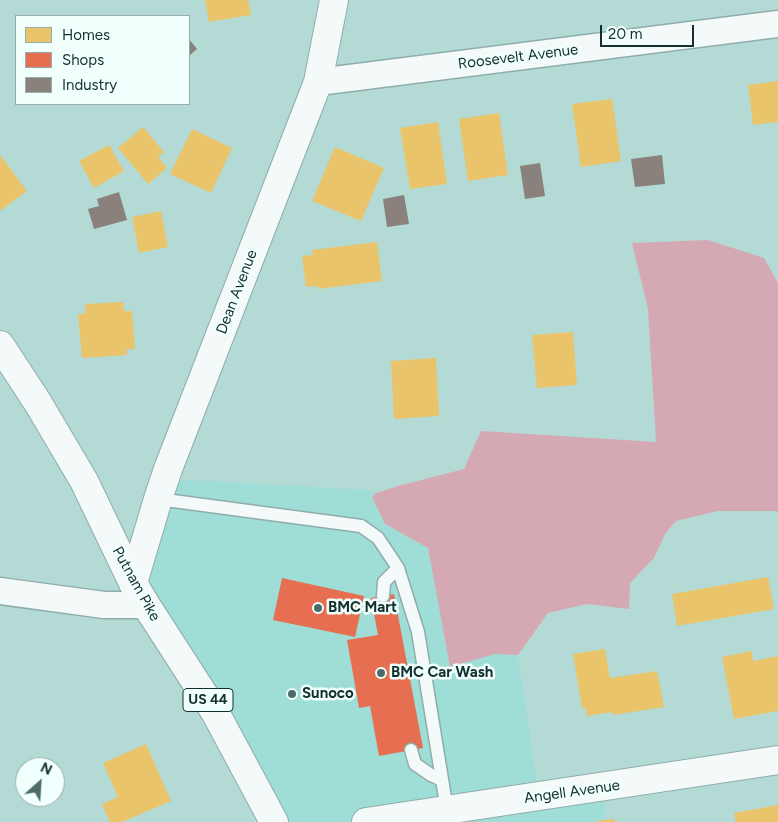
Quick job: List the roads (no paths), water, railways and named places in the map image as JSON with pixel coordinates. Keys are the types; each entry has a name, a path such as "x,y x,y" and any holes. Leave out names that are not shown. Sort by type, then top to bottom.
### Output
{"street":[{"name":"Dean Avenue","path":"140,594 158,499 318,82 334,0"},
{"name":"Roosevelt Avenue","path":"318,82 778,24"},
{"name":"Putnam Pike","path":"0,345 38,403 84,481 140,594 215,712 274,822"},
{"path":"0,591 104,605 140,594"},
{"name":"Angell Avenue","path":"366,822 778,760"}],"lane":[{"path":"158,499 361,526 378,538 398,568 418,632 447,810"},
{"path":"383,596 384,582 398,568"},
{"path":"412,750 416,764 431,775 442,780"}],"place":[{"name":"BMC Mart","path":"318,608"},
{"name":"BMC Car Wash","path":"381,673"},
{"name":"Sunoco","path":"292,694"}]}
